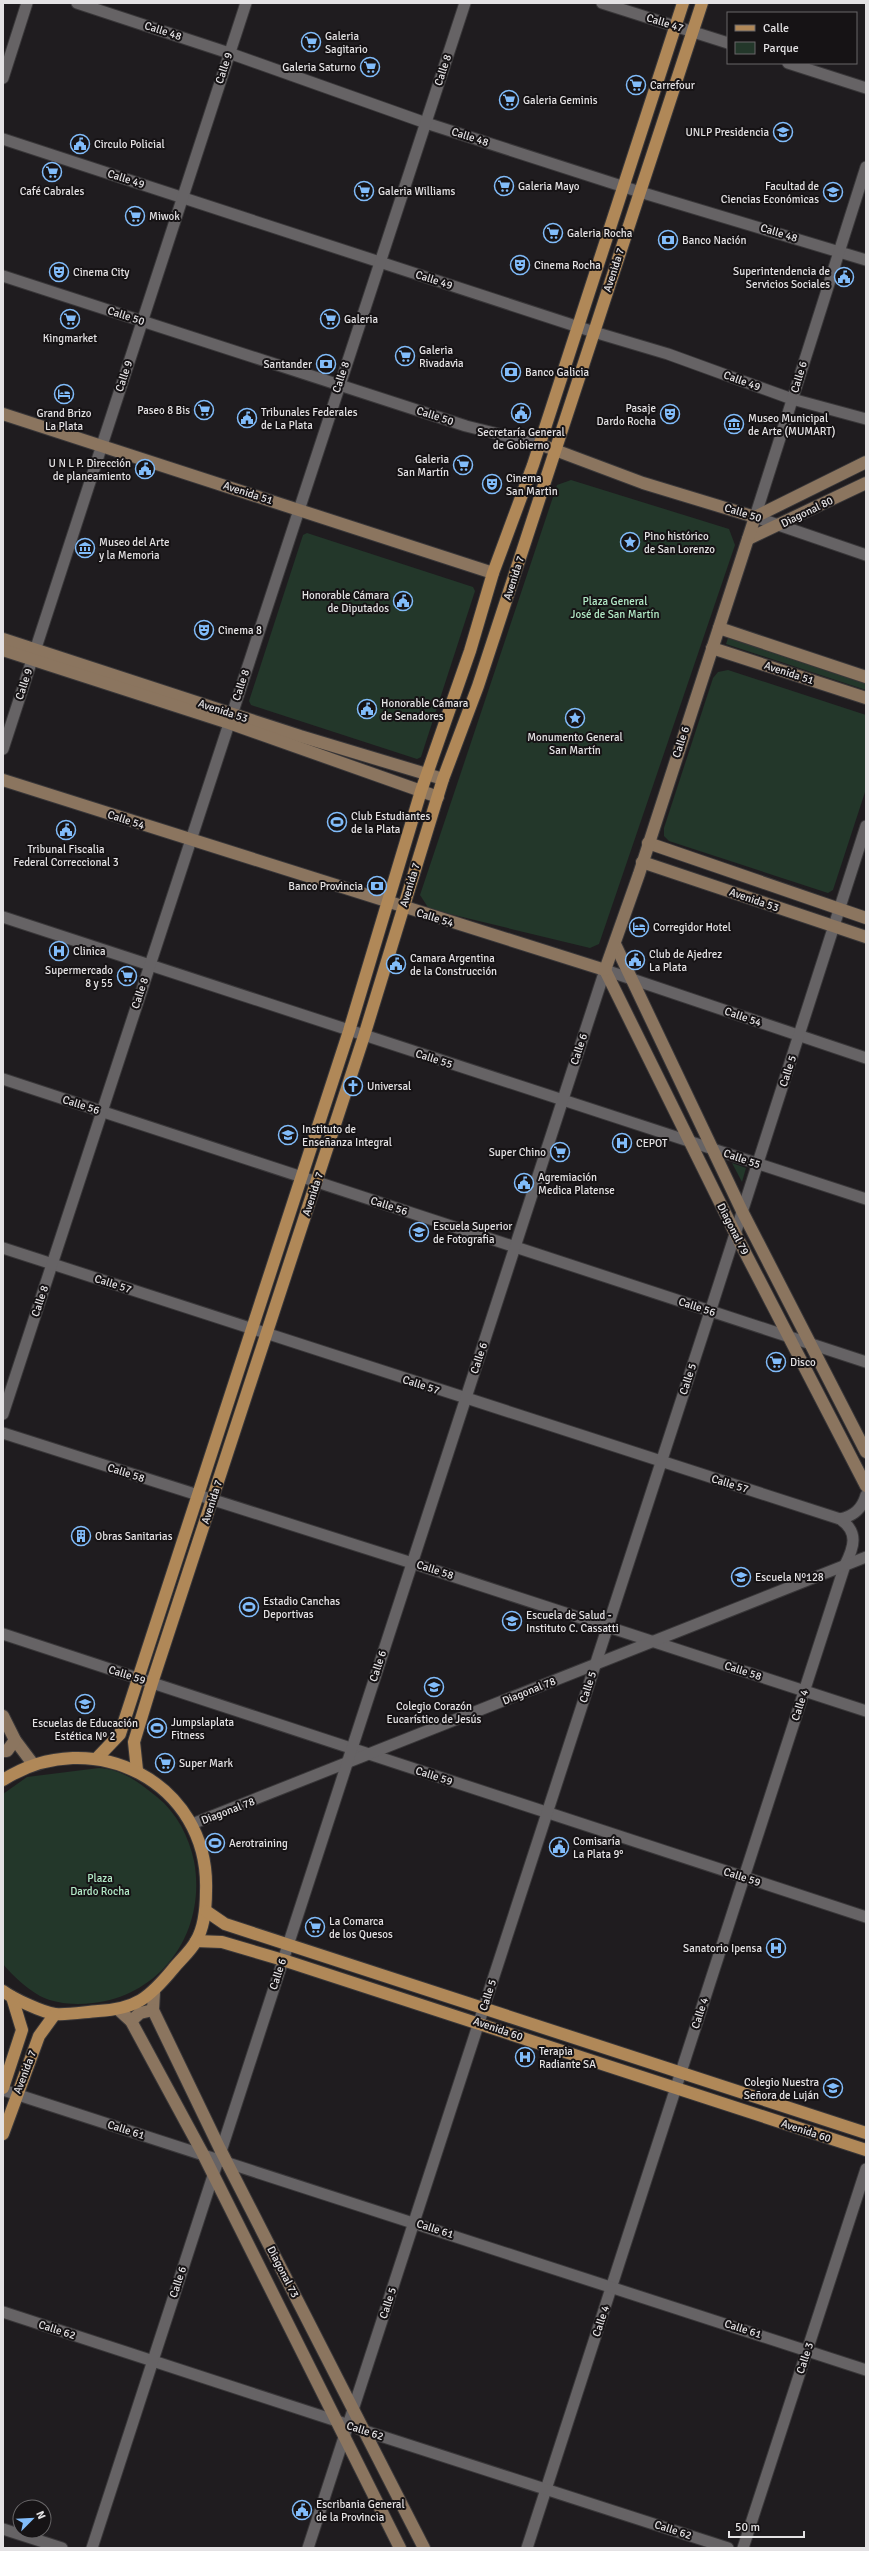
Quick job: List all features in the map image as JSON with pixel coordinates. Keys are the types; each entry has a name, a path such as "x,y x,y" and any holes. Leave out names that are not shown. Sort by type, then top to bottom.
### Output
{"main road":[{"name":"Avenida 7","path":"98,1758 120,1734 349,1031 421,791 493,573 539,444 578,327 683,3"},
{"name":"Avenida 7","path":"136,1770 134,1742 152,1683 213,1501 364,1036 443,780 478,686 702,3"},
{"name":"Avenida 51","path":"3,414 493,573"},
{"name":"Calle 50","path":"539,444 554,451 643,483 755,516"},
{"name":"Diagonal 80","path":"755,516 866,462"},
{"name":"Diagonal 80","path":"748,539 779,526 866,483"},
{"name":"Calle 6","path":"605,970 615,944 755,516"},
{"name":"Avenida 51","path":"718,628 866,677"},
{"name":"Avenida 53","path":"3,639 34,654 231,718 443,780"},
{"name":"Avenida 51","path":"712,648 866,698"},
{"name":"Avenida 53","path":"3,650 34,654"},
{"name":"Avenida 53","path":"231,718 438,797"},
{"name":"Calle 54","path":"3,780 190,841 605,970"},
{"name":"Avenida 53","path":"648,843 866,918"},
{"name":"Avenida 53","path":"642,862 866,937"},
{"name":"Diagonal 79","path":"615,944 714,1149 742,1211 866,1452"},
{"name":"Diagonal 79","path":"605,970 735,1234 866,1486"},
{"path":"3,1716 15,1740 33,1764"},
{"path":"3,1751 7,1751 15,1740"},
{"path":"3,1780 33,1764 98,1758 136,1770 165,1789 192,1824 207,1870 206,1911 196,1941 154,1992 119,2010 55,2014 7,1994"},
{"name":"Avenida 60","path":"206,1911 226,1924 484,2007 866,2134"},
{"path":"222,1942 220,1931 226,1924"},
{"name":"Avenida 60","path":"196,1941 222,1942 283,1960 479,2022 676,2089 866,2150"},
{"name":"Diagonal 73","path":"154,1992 153,2010 220,2149 222,2162 364,2430 424,2548"},
{"name":"Avenida 7","path":"3,2089 22,2030 7,1994"},
{"name":"Diagonal 73","path":"119,2010 131,2021 203,2154 342,2423 344,2437 400,2548"},
{"path":"131,2021 140,2013 153,2010"},
{"name":"Avenida 7","path":"3,2134 16,2094 39,2036 55,2014"}],"street":[{"path":"3,78 28,3"},
{"name":"Calle 48","path":"77,3 229,53 426,123 640,192 866,260"},
{"name":"Calle 9","path":"3,749 246,3"},
{"name":"Calle 8","path":"3,1414 465,3"},
{"name":"Calle 47","path":"602,3 727,44"},
{"path":"791,64 866,88"},
{"name":"Calle 49","path":"3,139 578,327 668,354 792,399 866,419"},
{"name":"Calle 6","path":"755,516 866,167"},
{"name":"Calle 50","path":"3,276 466,426 539,444"},
{"name":"Calle 50","path":"755,516 779,526 866,555"},
{"name":"Calle 5","path":"342,2423 353,2409 608,1627 866,826"},
{"name":"Calle 55","path":"3,917 691,1144 714,1149 757,1165 866,1199"},
{"name":"Calle 6","path":"220,2149 283,1960 605,970"},
{"name":"Calle 54","path":"605,970 866,1058"},
{"name":"Calle 56","path":"3,1079 710,1312 809,1342 866,1362"},
{"name":"Calle 57","path":"3,1248 266,1335 840,1519"},
{"name":"Calle 58","path":"3,1433 197,1496 412,1563 866,1712"},
{"path":"840,1519 848,1517 859,1510 866,1495"},
{"name":"Calle 4","path":"527,2548 845,1565 854,1546 854,1539 848,1524 840,1519"},
{"name":"Diagonal 78","path":"192,1824 346,1765 651,1641 866,1557"},
{"name":"Calle 59","path":"3,1634 866,1917"},
{"name":"Calle 61","path":"3,2089 203,2154 222,2162 414,2222 866,2370"},
{"name":"Calle 6","path":"92,2548 213,2174 222,2162"},
{"name":"Calle 3","path":"743,2548 866,2169"},
{"name":"Calle 62","path":"3,2312 728,2548"},
{"path":"308,2548 344,2437"},
{"path":"3,2529 62,2548"}],"green space":[{"name":"Plaza General José de San Martín","path":"571,480 729,529 735,545 599,944 590,948 429,909 420,895 557,485"},
{"path":"307,533 473,587 475,591 421,757 417,759 251,705 249,701 303,535"},
{"path":"728,638 866,684 866,690 726,644"},
{"path":"728,670 866,715 866,789 833,890 828,893 669,841 664,836 664,828 713,678 718,672"},
{"path":"732,1163 746,1168 742,1182"},
{"name":"Plaza Dardo Rocha","path":"99,1768 115,1771 137,1782 171,1810 185,1834 192,1852 196,1887 194,1911 186,1934 175,1955 159,1973 140,1987 118,1997 93,2003 73,2004 46,1999 40,1996 20,1982 3,1964 3,1794 27,1777"}],"place":[{"name":"Galeria Sagitario","path":"311,42"},
{"name":"Galeria Saturno","path":"370,67"},
{"name":"Carrefour","path":"636,85"},
{"name":"Galeria Geminis","path":"509,100"},
{"name":"UNLP Presidencia","path":"783,132"},
{"name":"Circulo Policial","path":"80,144"},
{"name":"Café Cabrales","path":"52,172"},
{"name":"Galeria Mayo","path":"504,186"},
{"name":"Galeria Williams","path":"364,191"},
{"name":"Facultad de Ciencias Económicas","path":"833,192"},
{"name":"Miwok","path":"135,216"},
{"name":"Galeria Rocha","path":"553,233"},
{"name":"Banco Nación","path":"668,240"},
{"name":"Cinema Rocha","path":"520,265"},
{"name":"Cinema City","path":"59,272"},
{"name":"Superintendencia de Servicios Sociales","path":"844,277"},
{"name":"Kingmarket","path":"70,319"},
{"name":"Galeria","path":"330,319"},
{"name":"Galeria Rivadavia","path":"405,356"},
{"name":"Santander","path":"326,364"},
{"name":"Banco Galicia","path":"511,372"},
{"name":"Grand Brizo La Plata","path":"64,394"},
{"name":"Paseo 8 Bis","path":"204,410"},
{"name":"Secretaría General de Gobierno","path":"521,413"},
{"name":"Pasaje Dardo Rocha","path":"670,414"},
{"name":"Tribunales Federales de La Plata","path":"247,418"},
{"name":"Museo Municipal de Arte (MUMART)","path":"734,424"},
{"name":"Galeria San Martín","path":"463,465"},
{"name":"U N L P. Dirección de planeamiento","path":"145,469"},
{"name":"Cinema San Martin","path":"492,484"},
{"name":"Pino histórico de San Lorenzo","path":"630,542"},
{"name":"Museo del Arte y la Memoria","path":"85,548"},
{"name":"Honorable Cámara de Diputados","path":"403,601"},
{"name":"Cinema 8","path":"204,630"},
{"name":"Honorable Cámara de Senadores","path":"367,709"},
{"name":"Monumento General San Martín","path":"575,718"},
{"name":"Club Estudiantes de la Plata","path":"337,822"},
{"name":"Tribunal Fiscalia Federal Correccional 3","path":"66,830"},
{"name":"Banco Provincia","path":"377,886"},
{"name":"Corregidor Hotel","path":"639,927"},
{"name":"Clinica","path":"59,951"},
{"name":"Club de Ajedrez La Plata","path":"635,960"},
{"name":"Camara Argentina de la Construcción","path":"396,964"},
{"name":"Supermercado 8 y 55","path":"127,976"},
{"name":"Universal","path":"353,1086"},
{"name":"Instituto de Enseñanza Integral","path":"288,1135"},
{"name":"CEPOT","path":"622,1143"},
{"name":"Super Chino","path":"560,1152"},
{"name":"Agremiación Medica Platense","path":"524,1183"},
{"name":"Escuela Superior de Fotografia","path":"419,1232"},
{"name":"Disco","path":"776,1362"},
{"name":"Obras Sanitarias","path":"81,1536"},
{"name":"Escuela Nº128","path":"741,1577"},
{"name":"Estadio Canchas Deportivas","path":"249,1607"},
{"name":"Escuela de Salud - Instituto C. Cassatti","path":"512,1621"},
{"name":"Colegio Corazón Eucarístico de Jesús","path":"434,1687"},
{"name":"Escuelas de Educación Estética Nº 2","path":"85,1704"},
{"name":"Jumpslaplata Fitness","path":"157,1728"},
{"name":"Super Mark","path":"165,1763"},
{"name":"Aerotraining","path":"215,1843"},
{"name":"Comisaría La Plata 9°","path":"559,1847"},
{"name":"La Comarca de los Quesos","path":"315,1927"},
{"name":"Sanatorio Ipensa","path":"776,1948"},
{"name":"Terapia Radiante SA","path":"525,2057"},
{"name":"Colegio Nuestra Señora de Luján","path":"833,2088"},
{"name":"Escribania General de la Provincia","path":"302,2510"}]}
